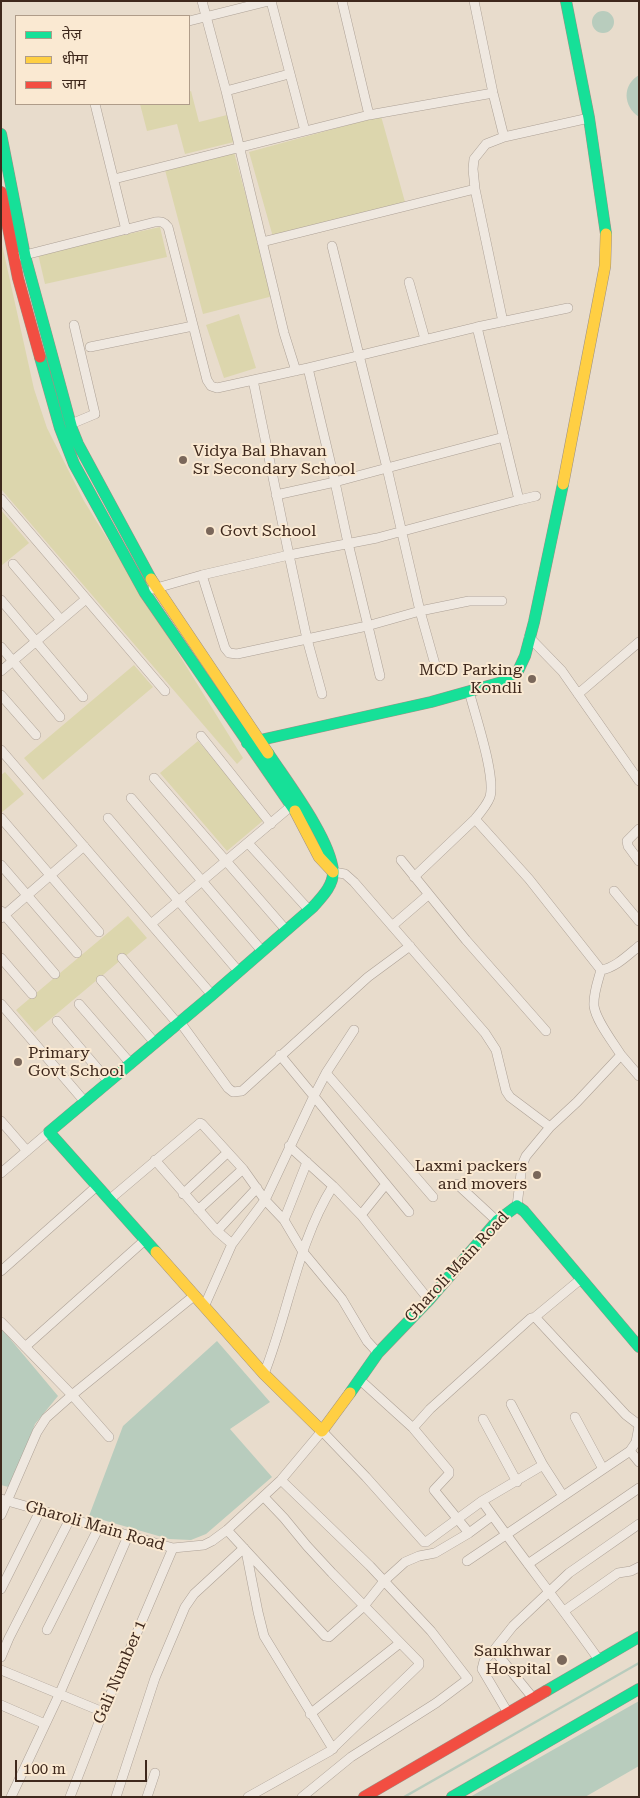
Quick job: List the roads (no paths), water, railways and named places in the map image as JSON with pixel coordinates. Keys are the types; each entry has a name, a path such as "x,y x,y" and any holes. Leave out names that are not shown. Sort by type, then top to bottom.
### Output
{"street":[{"path":"202,1 226,91 284,334 296,371"},
{"path":"190,21 270,1 305,131"},
{"path":"342,1 369,115"},
{"path":"474,1 504,137"},
{"path":"246,743 431,702 506,681 518,671 525,656 577,414 605,266 606,236 589,118 566,1"},
{"path":"226,91 289,74"},
{"path":"114,179 369,115 493,93"},
{"path":"95,105 126,230"},
{"path":"503,322 475,189 474,159 486,144 504,137 589,118"},
{"path":"1,134 25,256 71,424 78,444 156,588 258,740 295,803 319,856 333,872 345,874 354,882 492,1041 506,1091 510,1097 550,1127"},
{"path":"262,242 475,189"},
{"path":"1,192 13,256 56,415 74,464 144,593 246,743 295,803"},
{"path":"13,256 25,256 154,222 161,221 166,224 207,380 211,386 217,388 477,327 568,308"},
{"path":"332,246 420,611 436,668"},
{"path":"409,282 425,339"},
{"path":"71,424 95,414 74,324"},
{"path":"90,347 193,326"},
{"path":"477,327 519,500"},
{"path":"308,368 380,676"},
{"path":"253,380 306,639 322,694"},
{"path":"276,495 335,482 504,437"},
{"path":"144,593 202,575 402,531 536,496"},
{"path":"1,499 86,599 136,654 165,691"},
{"path":"13,564 61,620"},
{"path":"202,575 225,648 229,653 238,654 367,626 420,611 469,601 502,601"},
{"path":"1,671 86,599"},
{"path":"1,600 83,697"},
{"path":"529,637 558,667 639,781"},
{"path":"578,694 639,642"},
{"path":"1,647 60,717"},
{"path":"414,877 475,819 490,796 491,778 469,691"},
{"path":"1,695 36,735"},
{"path":"201,736 271,824"},
{"path":"1,750 212,995"},
{"path":"154,778 286,930"},
{"path":"131,798 262,952"},
{"path":"151,924 295,803"},
{"path":"1,818 99,932"},
{"path":"108,818 239,972"},
{"path":"475,819 529,878 601,970"},
{"path":"639,828 627,841 628,846 639,861"},
{"path":"248,842 309,910"},
{"path":"55,974 2,915 84,846"},
{"path":"402,860 428,895 546,1031"},
{"path":"1,865 77,953"},
{"path":"1,1173 239,972 309,910 325,894 333,872"},
{"path":"614,891 639,921"},
{"path":"392,926 428,895"},
{"path":"122,958 179,1023 233,1092 242,1091 368,977 410,946"},
{"path":"601,970 614,965 639,946"},
{"path":"1,958 32,994"},
{"path":"601,970 594,1007 597,1016 621,1055 639,1076"},
{"path":"102,980 155,1043"},
{"path":"1,1004 85,1102"},
{"path":"80,1004 131,1064"},
{"path":"57,1021 109,1082"},
{"path":"204,1307 232,1244 265,1200 289,1146 326,1073 354,1030"},
{"path":"280,1055 409,1212"},
{"path":"516,1206 524,1160 550,1127 577,1102 621,1055"},
{"path":"326,1073 433,1198"},
{"path":"1,1121 27,1151"},
{"path":"109,1200 154,1160 200,1123 202,1124 243,1169 265,1200 284,1220 303,1252 342,1298 367,1341 378,1353"},
{"path":"49,1132 264,1374 366,1477 424,1542 482,1501 543,1465"},
{"path":"289,1146 333,1186 361,1215 429,1300"},
{"path":"183,1194 228,1152"},
{"path":"154,1160 217,1231 232,1244"},
{"path":"284,1220 307,1162"},
{"path":"198,1210 243,1169"},
{"path":"361,1215 386,1184"},
{"path":"457,1184 497,1220"},
{"path":"1,1271 97,1186"},
{"path":"264,1374 303,1252 333,1186"},
{"path":"217,1231 257,1188"},
{"name":"Gharoli Main Road","path":"4,1500 173,1548 204,1545 212,1541 227,1530 281,1480 322,1431 378,1353 429,1300 497,1220 516,1206 524,1211 639,1348"},
{"path":"25,1347 145,1240"},
{"path":"413,1428 430,1409 531,1318 581,1279"},
{"path":"1,1515 4,1500 37,1432 46,1418 195,1295"},
{"path":"467,1561 630,1451 636,1442 639,1425 534,1317"},
{"path":"1,1322 72,1395 109,1437"},
{"path":"360,1379 413,1428 450,1472 434,1490 469,1533"},
{"path":"511,1404 543,1465 563,1496"},
{"path":"575,1417 603,1469"},
{"path":"483,1419 517,1482"},
{"path":"630,1451 639,1462"},
{"path":"281,1480 432,1631 468,1679"},
{"path":"528,1564 639,1488"},
{"path":"248,1797 333,1749 417,1668 419,1662 307,1546 264,1497"},
{"path":"482,1501 505,1535 550,1591 599,1660"},
{"path":"1,1589 40,1511"},
{"path":"227,1530 325,1636 329,1637 364,1606 384,1581 405,1562 419,1556 435,1553 469,1533 492,1516"},
{"path":"1,1657 70,1519"},
{"path":"302,1797 351,1757 436,1703 482,1669 484,1661 513,1626 569,1573 639,1524"},
{"path":"47,1630 100,1527"},
{"path":"11,1797 59,1695 128,1536"},
{"name":"Gali Number 1","path":"70,1797 103,1712 173,1548"},
{"path":"245,1549 264,1636 333,1749"},
{"path":"116,1797 155,1678 185,1607 194,1594 245,1549"},
{"path":"564,1611 618,1573 631,1571 639,1567"},
{"path":"364,1797 639,1637"},
{"path":"310,1714 400,1643"},
{"path":"494,1650 533,1698"},
{"path":"482,1669 508,1713"},
{"path":"1,1670 103,1712"},
{"path":"452,1797 639,1689"},
{"path":"1,1705 45,1724"},
{"path":"147,1797 155,1773"}],"waterway":[{"path":"404,1797 639,1663"}],"place":[{"name":"Vidya Bal Bhavan Sr Secondary School","path":"183,460"},
{"name":"Govt School","path":"210,531"},
{"name":"MCD Parking Kondli","path":"532,679"},
{"name":"Primary Govt School","path":"18,1062"},
{"name":"Laxmi packers and movers","path":"537,1175"},
{"name":"Sankhwar Hospital","path":"562,1660"}]}
